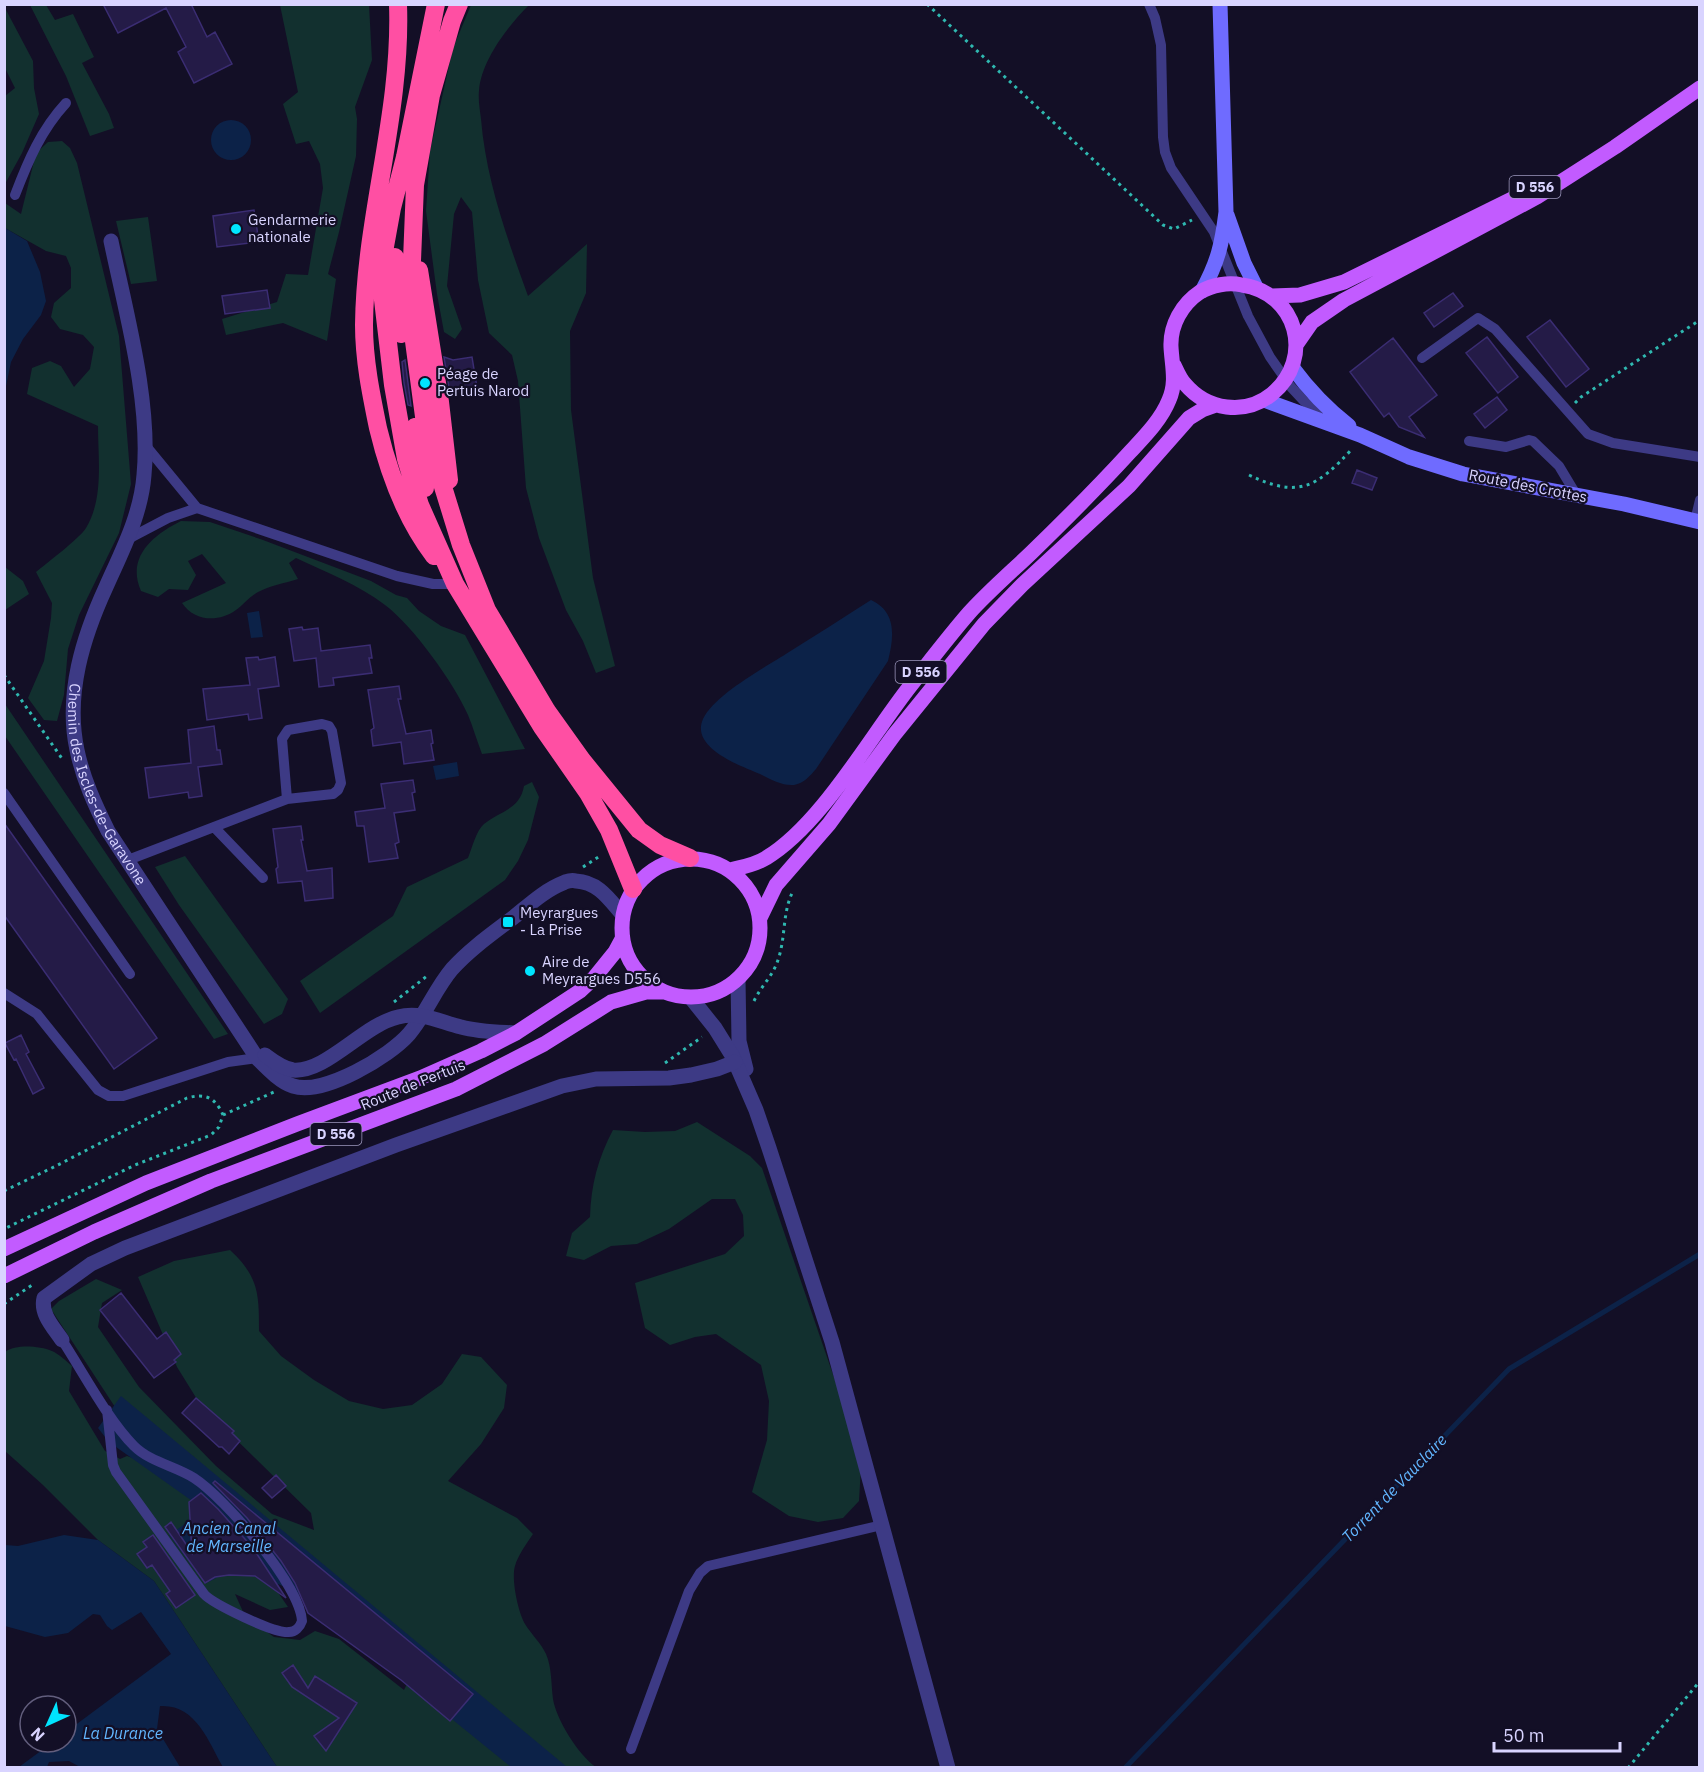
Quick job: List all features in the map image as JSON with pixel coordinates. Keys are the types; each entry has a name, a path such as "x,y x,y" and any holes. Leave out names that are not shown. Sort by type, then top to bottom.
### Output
{"highway":[{"path":"398,4 394,94 370,246 364,314 364,351 382,444 401,500 412,524 455,584 542,727 588,793 609,830 633,889"},
{"path":"436,4 405,157 395,240 395,291 412,410 435,537 455,584"},
{"path":"459,4 430,94 415,185 414,239 440,402 454,519 471,574 487,610 547,711 582,760 639,830 660,845 690,858"}],"main road":[{"path":"1202,291 1216,267 1226,212 1220,4"},
{"name":"D 556","path":"1272,296 1300,295 1320,291 1382,264 1531,190 1695,92"},
{"name":"D 556","path":"1296,345 1312,322 1344,300 1537,197 1695,92"},
{"path":"1226,212 1244,263 1256,287"},
{"path":"1229,283 1256,287 1272,296 1285,309 1293,326 1296,345 1289,373 1281,386 1264,400 1249,406 1232,408 1216,405 1198,396 1184,383 1174,365 1171,348 1172,331 1178,315 1189,301 1202,291 1229,283"},
{"name":"D 556","path":"730,870 765,859 793,837 812,816 837,786 888,714 969,613 1097,488 1145,435 1169,400 1173,385 1174,365"},
{"path":"1289,373 1326,409 1362,436"},
{"path":"1264,400 1362,436"},
{"name":"D 556","path":"760,918 776,885 829,825 894,735 984,624 1022,585 1129,486 1190,418 1216,405"},
{"name":"Route des Crottes","path":"1362,436 1438,467 1463,474 1624,504 1697,521"},
{"path":"690,858 710,861 730,870 750,891 760,918 759,940 752,962 738,979 716,993 691,998 664,992 648,983 636,971 627,956 622,939 622,914 633,889 648,872 668,862 690,858"},
{"name":"Route de Pertuis","path":"4,1249 146,1183 420,1078 516,1033 580,991 615,952 622,939"},
{"name":"Route de Pertuis","path":"4,1276 94,1232 211,1181 456,1089 544,1044 610,1002 646,992 664,992"}],"street":[{"name":"Chemin des Iscles-de-Garavone","path":"111,241 141,396 146,446 144,477 140,502 128,539 90,623 78,670 74,696 76,749 92,800 108,831 236,1024"},
{"path":"236,1024 257,1058 268,1070 288,1084 306,1088 331,1083 367,1066 397,1047 423,1015 434,994 452,969 472,950 546,892 564,882 576,881 591,884 602,890 622,914"},
{"path":"738,979 739,1041 756,1110 832,1342 948,1767"},
{"path":"691,998 716,1028 735,1062 756,1110"},
{"path":"236,1024 263,1053 277,1064 292,1070 321,1064 374,1026 399,1016 423,1015 479,1031 516,1033"},
{"path":"62,1340 45,1314 42,1304 44,1298 91,1264 125,1248 396,1145 562,1086 596,1079 669,1078 691,1075 735,1062"}],"lane":[{"path":"1149,4 1161,45 1165,152 1179,182 1203,214 1221,249 1253,325 1270,357 1289,373"},
{"path":"15,195 40,136 50,120 66,103"},
{"path":"1422,358 1478,318 1495,328 1588,434 1603,440 1700,457"},
{"path":"1469,441 1502,447 1528,440 1533,441 1560,466 1577,496"},
{"path":"146,446 197,508 397,576 433,584 455,584"},
{"path":"1697,521 1700,500"},
{"path":"128,539 168,518 197,508"},
{"path":"128,860 287,799 333,794 341,783 332,731 328,726 322,724 288,730 284,735 282,739 287,799"},
{"path":"4,793 130,974"},
{"path":"214,827 263,878"},
{"path":"4,993 37,1014 98,1090 109,1096 130,1094 228,1062 257,1058"},
{"path":"62,1340 107,1410 135,1448 194,1478 224,1503 250,1533 281,1575 301,1612 302,1621 298,1628 290,1632 279,1631 223,1607 204,1594 116,1472 113,1465 107,1410"},
{"path":"631,1749 689,1591 708,1566 882,1525"}],"path":[{"path":"927,4 1163,225 1174,229 1203,214"},
{"path":"1567,410 1581,397 1700,320"},
{"path":"1249,475 1278,488 1309,485 1336,466 1362,436"},
{"path":"4,675 61,759 83,771"},
{"path":"753,1009 760,989 773,972 779,959 785,912 797,886"},
{"path":"643,1078 710,1032"},
{"path":"4,1229 135,1165 211,1135 219,1127 224,1114 259,1100 288,1084"},
{"path":"4,1191 186,1098 200,1094 207,1096 220,1107 224,1114"},
{"path":"1628,1767 1700,1681"}],"green space":[{"path":"30,5 46,5 55,20 73,14 94,57 82,63 114,128 90,136 66,76"},
{"path":"280,5 369,5 372,60 355,107 356,156 328,274 336,279 327,341 283,323 226,335 222,319 277,302 286,274 308,275 323,188 320,164 309,141 296,144 283,104 298,92"},
{"path":"471,5 529,5 504,34 490,56 481,80 479,94 484,142 493,187 505,231 528,296 587,244 586,293 570,331 571,410 593,578 615,666 596,673 583,641 566,610 539,538 526,488 518,381 512,355 489,333 478,280 472,212 461,197 454,214 447,286 462,329 455,339 444,332 426,211 430,151 453,48"},
{"path":"5,8 33,61 34,88 39,114 5,184 5,96 15,88 5,68"},
{"path":"62,141 70,148 77,163 119,336 131,484 119,533 79,615 68,649 64,695 57,721 44,720 28,698 44,661 52,603 36,572 77,538 86,528 92,516 99,478 98,426 27,394 32,368 50,361 61,366 74,387 90,369 94,347 83,335 60,329 51,317 54,303 71,288 71,268 66,256 46,251 5,228 5,203 21,214 36,153 48,142"},
{"path":"148,217 157,281 131,284 116,221"},
{"path":"181,521 210,522 371,581 396,595 407,598 419,611 441,626 465,635 525,749 482,754 468,715 453,687 432,656 396,614 364,591 296,558 289,563 298,579 258,592 236,610 222,617 200,617 193,614 182,603 226,583 202,554 188,561 196,575 188,590 169,589 158,597 141,591 137,579 137,568 145,548 161,533"},
{"path":"5,567 23,581 29,594 5,610"},
{"path":"4,704 228,1034 214,1039 5,736"},
{"path":"532,782 539,797 528,840 505,880 320,1013 300,981 393,916 407,887 468,858 481,827 514,805 522,794 524,786"},
{"path":"185,856 288,999 282,1014 264,1024 179,905 155,867"},
{"path":"697,1122 750,1156 762,1168 838,1389 861,1467 859,1501 843,1518 818,1522 789,1516 752,1492 767,1440 769,1401 761,1365 716,1334 695,1337 670,1345 645,1328 635,1283 725,1254 744,1236 743,1215 735,1199 712,1199 669,1229 637,1244 611,1246 584,1260 566,1256 572,1233 590,1217 596,1172 613,1130 675,1131"},
{"path":"230,1250 252,1278 259,1307 259,1331 281,1356 314,1380 349,1401 383,1409 412,1405 442,1384 462,1354 481,1357 507,1385 504,1408 481,1444 448,1481 517,1518 533,1534 520,1553 514,1572 522,1619 548,1659 553,1699 563,1726 583,1755 596,1767 277,1767 154,1581 98,1540 5,1451 5,1352 10,1349 28,1347 52,1351 72,1366 69,1391 105,1451 120,1459 127,1456 142,1461 176,1478 262,1569 288,1607 270,1610 235,1594 245,1616 274,1637 300,1640 315,1631 339,1639 404,1690 408,1682 130,1430 51,1309 59,1301 96,1279 122,1290 102,1303 98,1327 139,1387 216,1466 272,1514 314,1530 311,1513 200,1404 177,1367 138,1277 174,1261"}],"water":[{"path":"231,120 239,121 245,126 250,132 250,148 245,154 239,159 231,160 223,159 217,154 212,148 211,140 212,132 217,126 223,121"},
{"path":"5,228 27,241 40,272 46,301 41,315 23,339 11,362 5,391"},
{"path":"871,600 885,611 889,618 892,643 888,661 809,777 794,785 781,783 730,761 710,747 701,729 703,719 718,700 755,673"},
{"path":"259,611 263,637 251,638 247,613"},
{"path":"457,762 459,776 436,780 433,766"},
{"name":"Ancien Canal de Marseille","path":"121,1396 567,1767 511,1767 294,1591 267,1580 237,1574 218,1577 205,1584 169,1535 195,1517 195,1503 109,1442 98,1428"},
{"name":"La Durance","path":"64,1535 98,1540 154,1581 277,1767 223,1767 206,1736 192,1718 183,1711 160,1706 157,1729 180,1767 80,1767 69,1761 49,1762 47,1767 19,1767 37,1754 78,1754 78,1723 171,1654 141,1612 112,1630 100,1615 93,1614 68,1633 45,1637 5,1626 5,1545 18,1546"}],"building":[{"path":"103,4 191,4 207,37 215,32 232,64 194,83 178,52 186,47 166,8 118,33"},
{"name":"Gendarmerie nationale","path":"254,210 259,242 217,247 213,216"},
{"path":"267,290 270,308 225,314 222,296"},
{"path":"1453,293 1463,306 1434,327 1424,313"},
{"path":"1550,320 1589,369 1566,387 1527,337"},
{"path":"1487,337 1518,377 1498,393 1466,353"},
{"path":"1393,338 1437,395 1409,417 1424,437 1399,427 1389,413 1384,417 1350,372"},
{"path":"444,357 453,360 472,357 477,388 450,393"},
{"path":"405,360 411,406 408,405 404,383 402,362"},
{"path":"1497,397 1507,410 1485,428 1474,414"},
{"path":"1357,470 1377,478 1372,490 1352,483"},
{"path":"302,627 303,630 318,628 321,651 370,645 372,658 369,658 372,673 333,678 334,685 319,687 316,658 294,661 289,629"},
{"path":"258,657 259,660 275,657 279,686 258,689 262,718 249,720 248,714 207,720 203,689 250,685 246,658"},
{"path":"399,686 401,699 398,699 406,734 431,730 434,760 404,764 401,742 373,746 371,730 374,728 368,690"},
{"path":"214,726 217,750 220,750 222,764 198,767 202,796 189,798 188,792 149,798 145,768 191,763 188,730"},
{"path":"413,780 415,792 412,793 415,810 394,813 399,842 395,844 398,858 369,862 364,826 357,826 355,812 385,808 381,784"},
{"path":"4,823 157,1038 114,1069 4,915"},
{"path":"301,826 303,840 301,840 307,871 332,868 333,898 305,901 302,881 278,883 273,829"},
{"path":"21,1035 29,1052 26,1054 44,1088 33,1094 16,1059 14,1060 5,1043"},
{"path":"121,1293 157,1339 166,1332 181,1354 174,1360 176,1362 154,1378 100,1310"},
{"path":"196,1398 234,1431 232,1433 240,1441 229,1454 182,1413"},
{"path":"276,1475 286,1486 272,1498 262,1488"},
{"path":"215,1481 473,1694 450,1721 401,1680 308,1613 295,1583 281,1561 247,1518 213,1483"},
{"path":"201,1493 253,1548 286,1598 255,1576 229,1575 215,1577 205,1583 165,1527 171,1522 192,1553 189,1502"},
{"path":"153,1535 195,1595 176,1608 166,1594 170,1591 152,1565 147,1568 137,1554 147,1547 143,1542"},
{"path":"293,1665 308,1688 315,1676 357,1703 326,1751 314,1736 339,1718 292,1687 282,1673"}],"waterway":[{"name":"Torrent de Vauclaire","path":"1125,1768 1509,1369 1700,1254"}],"place":[{"name":"Gendarmerie nationale","path":"236,229"},
{"name":"Péage de Pertuis Narod","path":"425,383"},
{"name":"Meyrargues - La Prise","path":"508,922"},
{"name":"Aire de Meyrargues D556","path":"530,971"}]}
